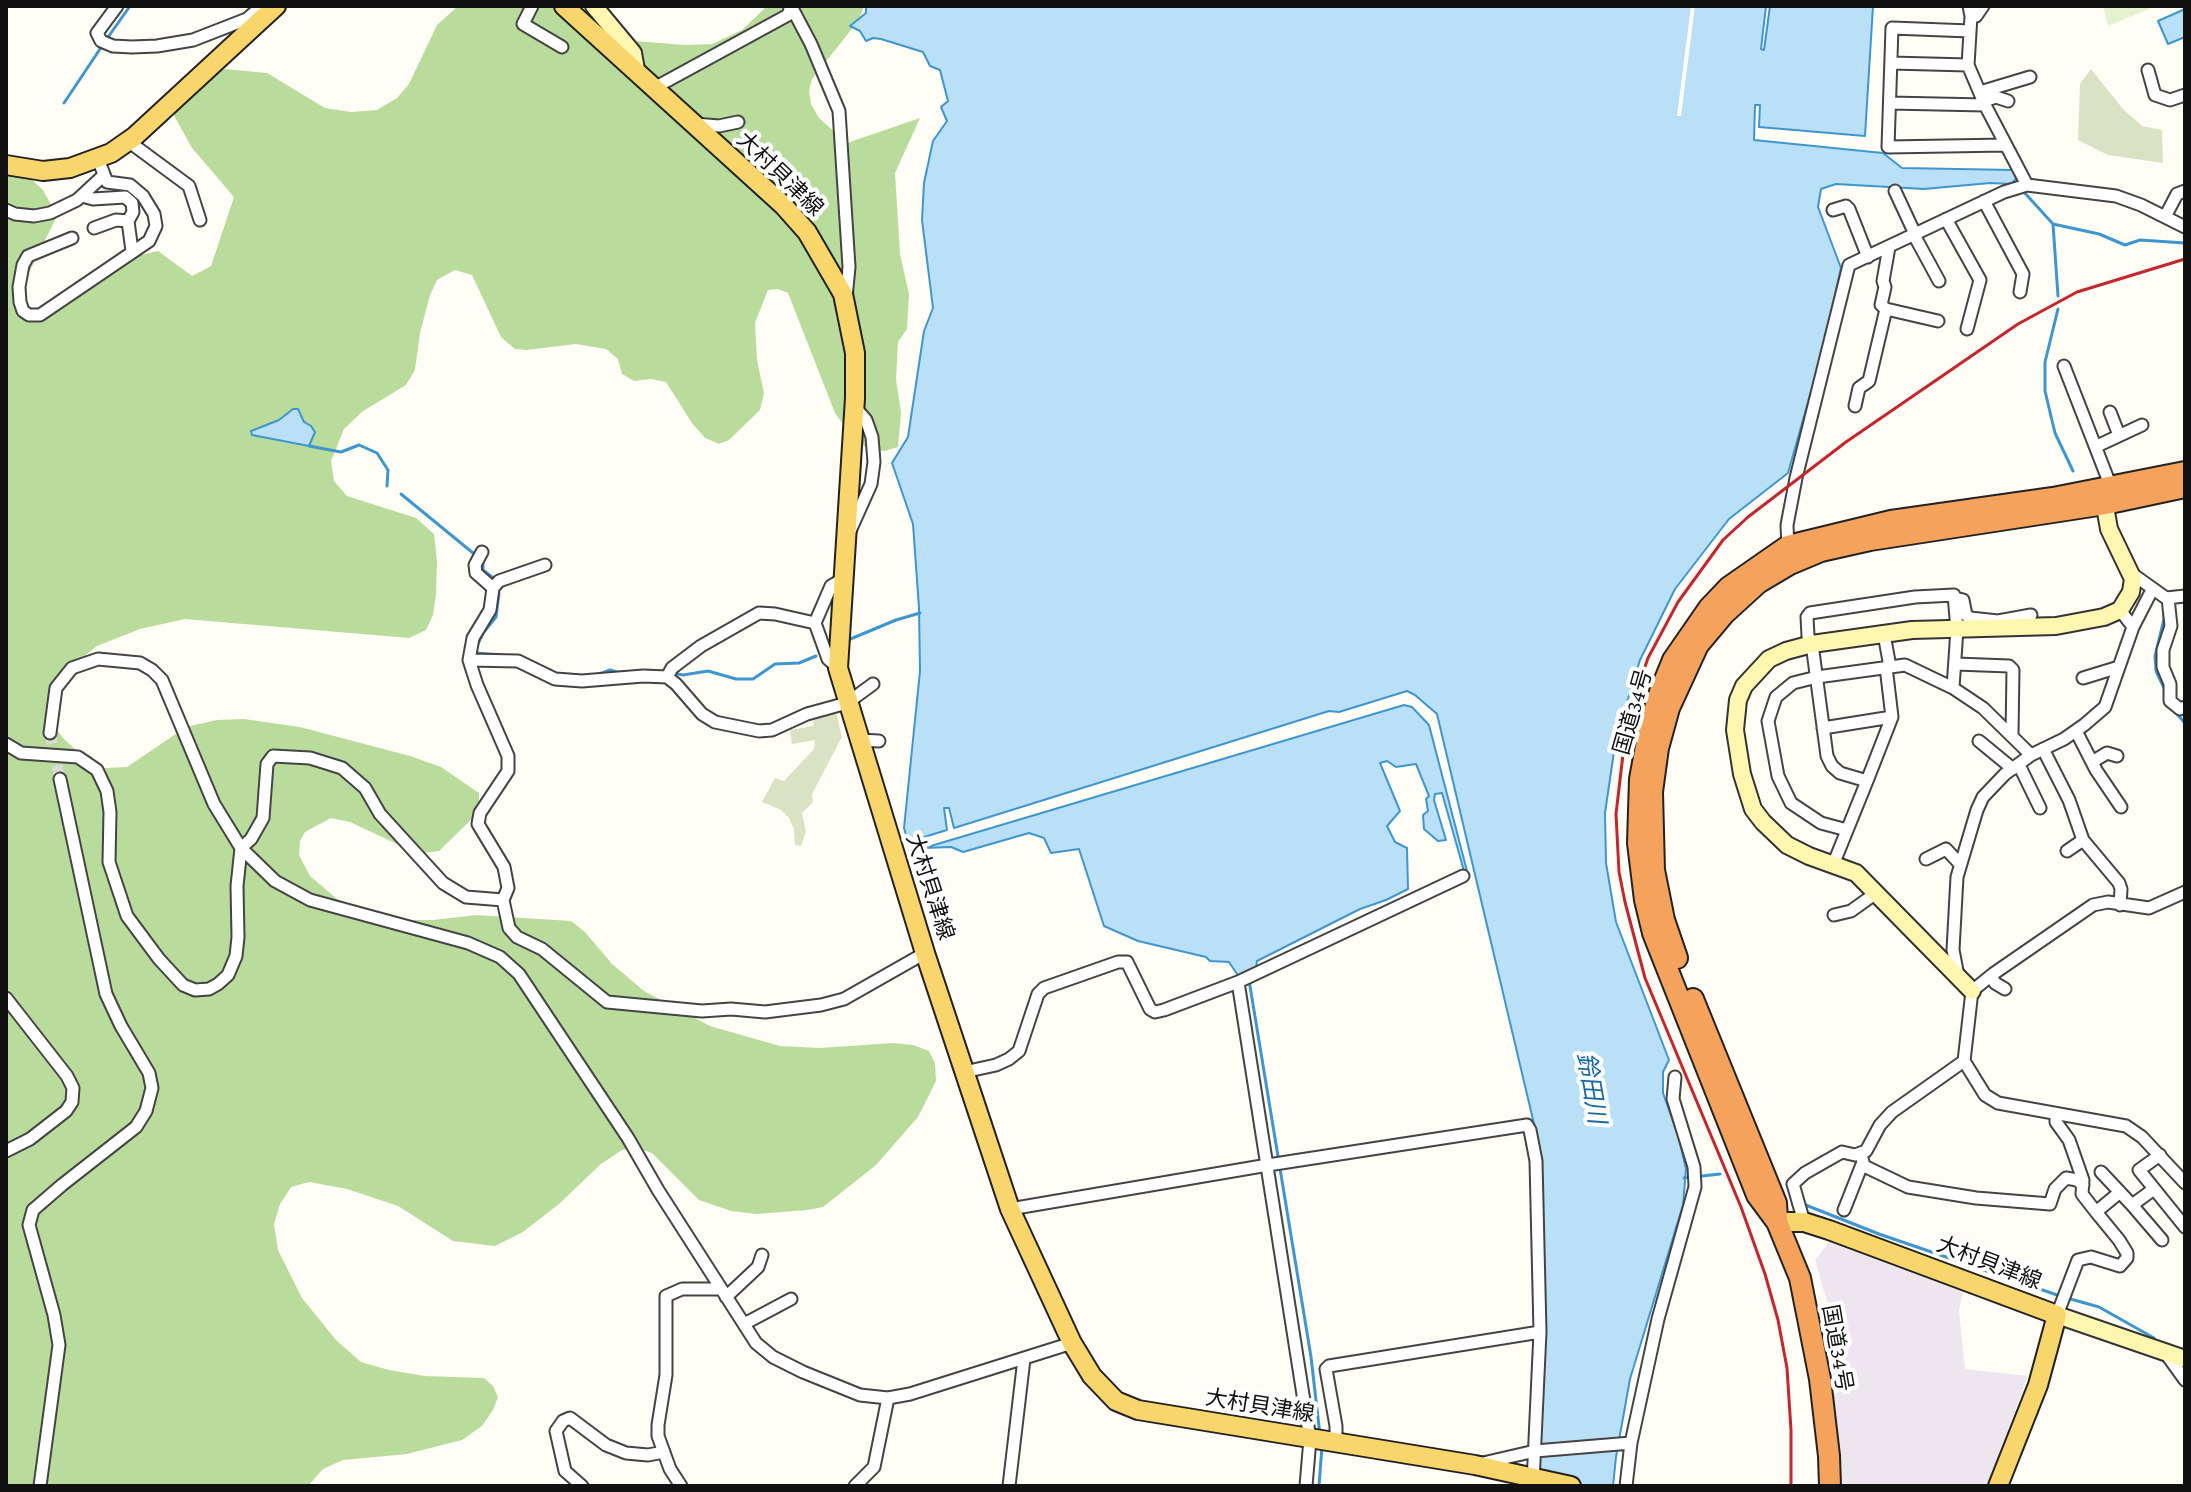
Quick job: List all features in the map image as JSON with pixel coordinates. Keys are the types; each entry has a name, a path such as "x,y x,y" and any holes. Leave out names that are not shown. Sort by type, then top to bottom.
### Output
{"highway":[{"name":"国道34号","path":"1830,1486 1814,1340 1800,1278 1777,1222 1776,1203 1664,920 1654,870 1652,792 1658,748 1669,708 1698,645 1724,614 1789,555 2106,493 2185,472"},
{"name":"国道34号","path":"2106,493 2185,487"}],"main road":[{"path":"6,165 43,171 101,167 275,6"},
{"name":"大村貝津線","path":"564,6 772,195 807,232 845,302 855,353 854,406 838,668 925,953 1010,1209 1072,1343 1092,1376 1116,1401 1138,1410 1475,1465 1533,1482 1571,1486"},
{"name":"大村貝津線","path":"1777,1222 1802,1216 2061,1303 2038,1385 1998,1486"}],"street":[{"path":"117,6 97,33 101,41 113,46 132,47 193,40 247,19 262,6"},
{"path":"532,6 523,24 562,47"},
{"path":"594,6 633,53 636,70"},
{"path":"1970,11 1976,16 1983,6"},
{"path":"656,87 788,15 791,7"},
{"path":"791,7 811,44 839,111 849,267 845,302"},
{"path":"1970,11 1968,65 2027,186"},
{"path":"1970,31 1892,28 1888,147 2006,145"},
{"path":"1891,63 1968,65"},
{"path":"2148,70 2155,95 2170,100 2185,95"},
{"path":"1983,99 2030,77"},
{"path":"1890,103 1996,97 2008,101"},
{"path":"692,123 719,126 738,122"},
{"path":"128,141 189,186 200,220"},
{"path":"6,210 24,215 50,213 82,196 101,167"},
{"path":"72,238 28,256 19,287 23,311 29,315 40,315 149,241 156,226 154,214 143,196 130,185 107,182 101,167"},
{"path":"1789,555 1787,525 1796,478 1849,265 1984,201 2027,186 2116,196 2185,227"},
{"path":"1895,191 1939,281"},
{"path":"2165,217 2177,194 2185,191"},
{"path":"82,196 93,199 125,197 132,203 133,212 128,221 132,251"},
{"path":"1984,201 2023,274 2020,292"},
{"path":"1833,210 1846,206 1849,209 1868,257"},
{"path":"1946,219 1980,280 1967,329"},
{"path":"94,228 116,220 128,221"},
{"path":"1889,247 1881,305 1886,309 1938,321"},
{"path":"1855,406 1859,388 1869,381 1886,309"},
{"path":"1972,991 1856,873 1787,845 1758,816 1742,774 1735,730 1738,700 1753,675 1769,659 1812,644 1912,630 2056,626 2104,617 2120,610 2131,592 2131,573 2109,529 2097,446 2064,366"},
{"path":"2110,412 2119,435"},
{"path":"2097,446 2142,425"},
{"path":"482,552 475,565 476,573 493,588"},
{"path":"545,565 499,581 493,588 490,610 473,638 469,660 508,756 508,771 480,813 478,824 504,867 508,888 503,900 509,928 517,937 542,949 607,1002 702,1011 731,1009 765,1012 821,1005 844,999 925,953"},
{"path":"2131,573 2168,598 2185,596"},
{"path":"838,668 828,659 815,626 831,586 843,579"},
{"path":"1958,977 1953,936 1959,863 1983,797 1992,785 2031,755 2076,731 2105,707 2133,627 2152,590"},
{"path":"1867,781 1840,773 1827,756 1812,644 1808,636 1807,617 1810,613 1930,595 1954,595 1963,600 1966,615 1970,618 1998,621 2031,615"},
{"path":"1953,688 1957,629 1955,598"},
{"path":"2168,598 2171,626 2162,661 2170,684 2170,701 2180,709 2185,707"},
{"path":"2120,610 2133,627"},
{"path":"469,660 518,661 555,679 582,681 643,676 669,673 701,646 759,613 775,614 815,626 840,625"},
{"path":"1833,865 1892,717 1884,634"},
{"path":"50,733 56,688 72,668 98,659 140,663 162,680 214,804 241,848 275,881 310,900 468,943 500,957 519,974 628,1138 756,1343 773,1357 860,1395 888,1398 910,1394 1072,1343"},
{"path":"1956,664 2009,666 2013,670 2012,734"},
{"path":"1847,830 1821,823 1791,803 1778,776 1768,721 1770,707 1784,688 1793,683 1905,665 1953,688 1983,708 2031,755"},
{"path":"2083,678 2119,667"},
{"path":"669,673 702,714 715,722 741,730 772,730 807,714 847,703 873,684"},
{"path":"1823,728 1892,717"},
{"path":"2076,731 2121,807"},
{"path":"859,740 879,741"},
{"path":"1979,741 2016,767 2040,808"},
{"path":"6,744 21,753 78,757 97,770 107,791 110,812 109,862 127,916 159,959 183,985 195,990 209,989 218,984 228,975 236,956 241,848 251,839 263,818 267,764 273,756 310,758 342,768 365,788 380,814 443,883 466,897 503,900"},
{"path":"2043,749 2083,840 2119,883 2120,905"},
{"path":"2092,762 2107,753 2117,756"},
{"path":"40,1486 59,1345 54,1315 29,1225 33,1210 136,1127 146,1111 152,1088 149,1073 121,1026 102,982 60,779"},
{"path":"2073,812 2087,803"},
{"path":"2067,851 2083,840"},
{"path":"1926,859 1946,849 1959,863"},
{"path":"964,1072 996,1065 1019,1051 1038,994 1044,988 1118,962 1127,962 1150,1009 1155,1012 1240,981 1463,876"},
{"path":"2185,892 2149,908 2108,902 2093,905 1991,976 1972,991 1964,1061 1985,1095 1998,1103 2126,1126 2142,1137 2185,1183"},
{"path":"1834,915 1851,911 1876,893"},
{"path":"1991,976 1995,983 2005,989"},
{"path":"1240,981 1270,1165 1322,1440"},
{"path":"6,998 73,1088 72,1102 66,1111 30,1139 6,1151"},
{"path":"1844,1210 1861,1159 1880,1125 1892,1112 1964,1061"},
{"path":"1626,1486 1626,1443 1695,1182 1694,1167 1673,1099 1675,1077"},
{"path":"2056,1114 2058,1127 2069,1140 2083,1185 2082,1194 2127,1253 2120,1266 2091,1257 2078,1260 2061,1303 2185,1359"},
{"path":"1010,1209 1527,1125 1536,1161 1540,1332 1538,1451 1533,1482"},
{"path":"1802,1216 1793,1184 1805,1173 1842,1152 1855,1155 1908,1187 1976,1198 2050,1204 2055,1189 2066,1178 2083,1185"},
{"path":"2160,1155 2139,1170 2185,1227"},
{"path":"2101,1172 2162,1240"},
{"path":"2132,1205 2154,1189"},
{"path":"2096,1212 2120,1192"},
{"path":"681,1486 664,1452 658,1425 666,1375 666,1296 682,1289 723,1293 758,1267 762,1255"},
{"path":"744,1324 791,1299"},
{"path":"1306,1486 1322,1440 1336,1426 1326,1369 1329,1366 1540,1332"},
{"path":"2163,1350 2185,1380"},
{"path":"1009,1486 1024,1359"},
{"path":"855,1486 874,1467 888,1398"},
{"path":"582,1486 565,1471 556,1431 563,1421 570,1418 606,1445 626,1453 648,1455 664,1452"},
{"path":"1475,1465 1538,1451 1626,1443"}],"shaded area":[{"path":"1829,1242 1963,1292 1959,1310 1965,1369 2028,1376 1987,1486 1837,1486 1832,1394 1852,1389 1815,1260"}],"green space":[{"path":"458,6 564,6 568,18 621,40 686,45 712,44 742,30 767,6 864,6 859,20 812,79 809,91 811,104 819,118 847,143 920,118 895,173 900,254 909,294 907,329 898,342 896,379 901,413 898,447 884,451 870,450 854,439 835,413 788,293 778,289 768,290 755,323 757,360 764,393 760,410 729,440 719,444 705,438 692,423 666,382 651,379 634,381 622,374 618,359 606,349 576,344 515,349 501,337 472,275 455,270 437,280 430,295 415,370 406,385 363,411 344,429 331,461 334,481 347,496 416,518 434,534 436,594 433,615 426,630 409,638 185,619 140,629 97,646 58,677 49,698 48,719 89,762 105,768 127,767 186,727 217,720 244,719 300,727 441,767 479,793 479,803 474,817 439,851 423,853 350,822 331,818 305,832 300,841 299,855 310,876 337,899 372,913 404,920 477,915 571,921 585,932 612,964 644,991 710,1026 780,1046 913,1045 929,1051 935,1063 936,1081 918,1117 876,1165 823,1207 807,1210 757,1214 731,1211 699,1200 652,1153 637,1148 622,1150 601,1164 559,1204 523,1232 495,1246 453,1241 398,1206 347,1189 309,1182 291,1187 280,1204 274,1224 278,1250 302,1298 336,1340 361,1362 425,1376 484,1378 493,1386 498,1397 482,1426 462,1440 407,1454 343,1460 323,1469 308,1486 6,1486 6,165 43,190 57,216 19,293 37,318 127,258 158,251 192,276 211,266 234,197 192,148 172,112 201,80 225,69 267,73 325,108 351,112 377,110 397,98 409,84 437,25"},
{"path":"2103,6 2156,6 2108,26"},
{"path":"2091,69 2123,109 2142,126 2162,130 2163,163 2108,155 2078,140 2080,84"},
{"path":"836,712 842,737 812,794 813,802 802,813 806,832 801,846 795,845 794,829 789,818 781,810 762,802 775,778 784,781 814,749 815,740 792,744 790,730 813,726 814,716"}],"water":[{"name":"鈴田川","path":"866,6 1766,6 1761,49 1764,50 1770,6 1873,6 1865,136 1759,127 1760,105 1755,105 1754,140 1883,153 1902,168 2013,170 2016,178 2012,184 1924,189 1836,184 1821,189 1818,207 1841,268 1823,349 1788,473 1729,519 1675,589 1640,660 1616,738 1605,813 1606,863 1616,922 1669,1060 1663,1072 1663,1093 1686,1169 1683,1205 1630,1379 1613,1486 1538,1486 1544,1244 1539,1145 1437,714 1407,691 1339,712 1329,711 954,828 949,808 944,808 947,830 908,842 904,828 920,671 919,608 913,524 892,463 908,437 924,331 933,308 922,220 924,183 933,141 947,121 941,107 948,101 940,70 930,66 923,52 881,39 866,41 860,31 850,26 866,13"},
{"path":"2185,9 2185,37 2168,44 2158,21"},
{"path":"293,409 298,409 304,422 315,432 309,446 252,435 251,431 279,420"},
{"path":"1404,705 1412,707 1429,725 1467,871 1464,871 1442,793 1435,794 1434,800 1446,840 1438,841 1424,829 1423,815 1428,811 1426,799 1429,796 1416,764 1396,767 1387,761 1380,763 1400,811 1387,826 1395,842 1407,848 1408,889 1360,909 1257,961 1256,969 1239,977 1229,962 1210,961 1206,957 1138,941 1104,926 1079,849 1051,853 1044,838 1029,833 963,852 951,847 924,848"}],"pier":[{"path":"1691,6 1695,6 1681,116 1677,116"}],"waterway":[{"path":"106,40 130,6"},
{"path":"64,103 102,46"},
{"path":"2023,191 2053,224 2099,234 2125,245 2140,240 2185,243"},
{"path":"2053,224 2058,296"},
{"path":"2058,309 2045,362 2045,391 2055,433 2073,471"},
{"path":"309,446 341,452 359,445 377,453 388,470 387,486"},
{"path":"401,494 473,553"},
{"path":"483,559 483,570 492,577"},
{"path":"499,593 496,617 483,633 476,653 502,655"},
{"path":"2164,609 2155,656 2156,671 2165,690"},
{"path":"848,640 920,613"},
{"path":"672,673 683,675 708,671 736,679 753,679 775,664 799,663 816,656"},
{"path":"597,675 610,670 620,673"},
{"path":"554,673 586,676"},
{"path":"2174,711 2185,723"},
{"path":"1249,980 1311,1357 1320,1435"},
{"path":"1684,1178 1720,1174"},
{"path":"1803,1204 1879,1234 2060,1296"},
{"path":"2067,1298 2099,1307 2154,1338"},
{"path":"1319,1486 1322,1446"}],"tunnel":[{"path":"50,733 60,779"}],"railway":[{"path":"1791,1486 1787,1368 1765,1274 1741,1207 1645,978 1625,902 1619,872 1616,814 1627,720 1648,658 1678,602 1723,540 1748,517 1846,442 2018,324 2077,292 2185,259"}]}
